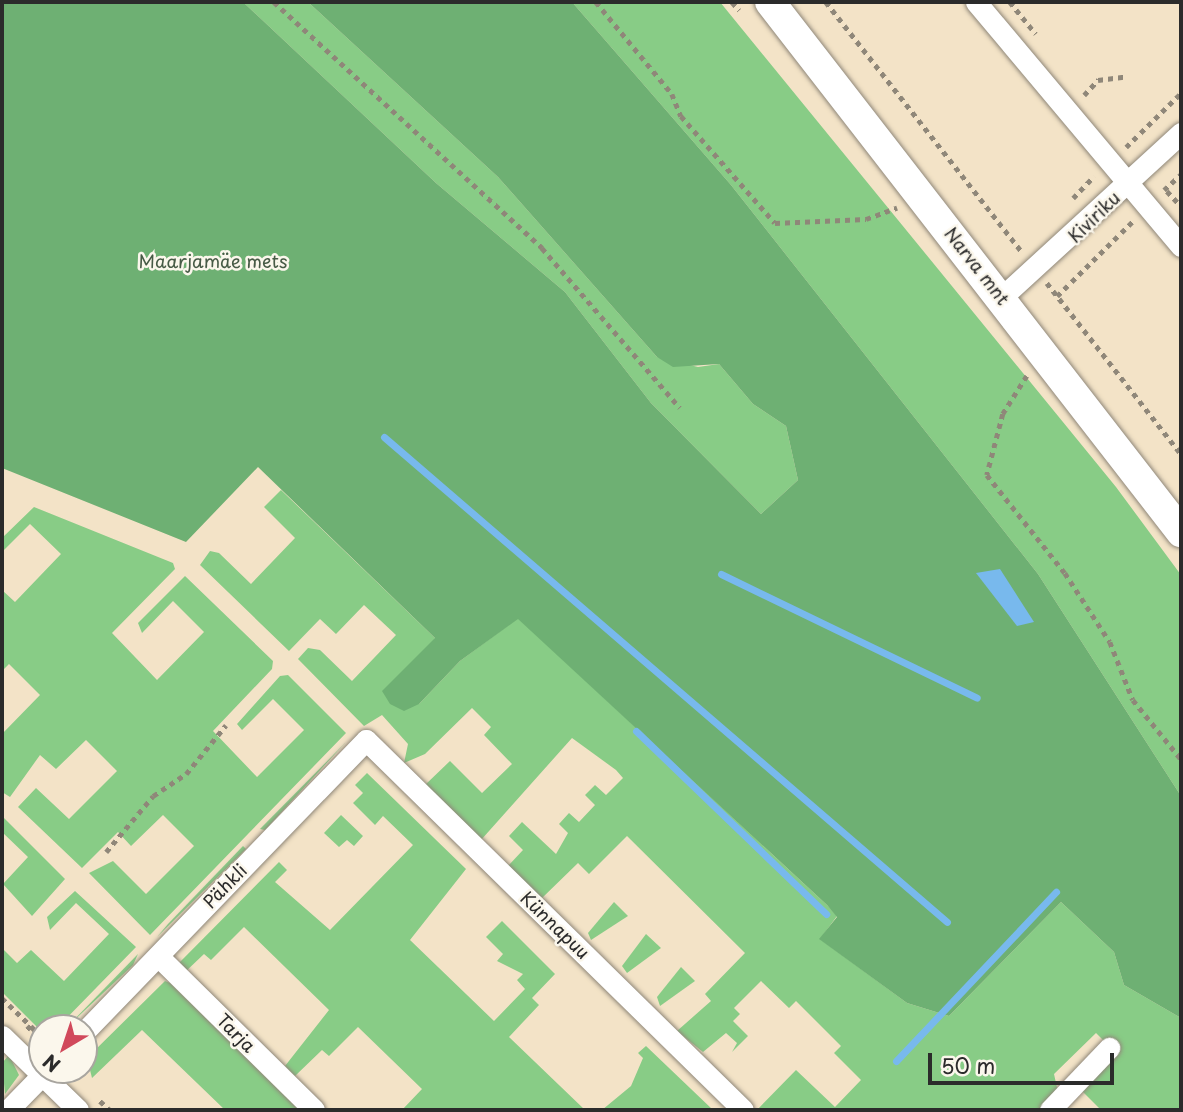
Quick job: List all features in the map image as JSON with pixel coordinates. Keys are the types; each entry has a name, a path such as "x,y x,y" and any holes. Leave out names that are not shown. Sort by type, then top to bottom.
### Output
{"main road":[{"name":"Narva mnt","path":"770,2 1002,297 1181,532"}],"street":[{"path":"976,2 1127,186 1181,246"},
{"name":"Kiviriku","path":"1002,297 1038,271 1181,133"},
{"name":"Pähkli","path":"98,1018 366,740"},
{"name":"Künnapuu","path":"366,740 743,1110"},
{"name":"Tarja","path":"158,956 314,1110"},
{"path":"2,1036 28,1058"},
{"path":"1049,1110 1109,1048"},
{"path":"8,1110 34,1084"},
{"path":"55,1084 78,1110"}],"path":[{"path":"274,2 542,248 680,408"},
{"path":"596,2 672,94 681,116 775,223 866,219 924,198"},
{"path":"732,2 739,10"},
{"path":"826,2 1181,454"},
{"path":"1084,94 1098,80 1124,77"},
{"path":"1126,146 1181,93"},
{"path":"1181,174 1166,189 1181,206"},
{"path":"1056,296 1134,220"},
{"path":"1041,348 1003,414 987,475 1065,573 1110,642 1133,700 1181,759"},
{"path":"106,852 226,725"}],"green space":[{"name":"Maarjamäe mets","path":"2,2 243,2 436,183 565,292 651,403 761,514 798,480 786,426 753,404 719,364 673,367 657,357 498,177 308,2 572,2 731,185 1038,574 1181,796 1181,1018 1124,985 1114,952 1061,902 949,1016 907,1003 819,939 837,917 827,905 518,619 460,661 419,704 404,711 390,704 382,691 435,638 258,467 186,542 2,468"},
{"path":"243,2 308,2 498,177 657,357 698,367 719,364 753,404 786,426 798,480 761,514 651,403 565,292 436,183"},
{"path":"572,2 720,2 1116,487 1181,575 1181,796 1038,574 731,185"},
{"path":"281,490 435,638 419,704 460,661 518,618 827,905 837,916 820,939 907,1003 949,1016 1061,902 1114,952 1124,985 1181,1018 1181,1110 1101,1110 1081,1090 1114,1051 1096,1033 1054,1074 1058,1092 1040,1110 757,1110 796,1070 835,1107 861,1080 834,1053 841,1046 796,1001 789,1008 761,981 734,1008 740,1014 733,1021 748,1036 732,1052 737,1043 726,1033 703,1052 677,1031 711,1001 705,994 745,953 627,836 589,874 578,863 541,899 508,866 523,850 509,836 522,822 556,854 568,833 559,824 569,813 579,822 595,805 585,795 595,785 606,795 623,778 616,770 572,738 481,840 425,785 450,761 482,793 512,764 484,735 491,727 472,708 425,754 404,763 408,744 382,715 364,726 298,659 308,648 320,650 352,681 396,635 364,605 336,634 320,619 289,651 200,565 210,551 219,553 251,584 295,538 264,507"},
{"path":"34,507 173,563 175,569 112,633 157,680 204,632 173,601 142,633 138,623 185,576 273,661 272,669 213,731 257,777 304,730 273,699 242,730 237,724 280,676 288,675 346,733 150,935 89,873 113,861 146,894 194,846 163,815 131,846 118,832 82,868 18,807 36,788 69,819 117,771 86,740 56,769 40,755 10,797 2,792 2,734 40,695 9,664 2,671 2,590 15,602 61,554 30,524 2,552 2,538"},
{"path":"346,742 265,830 260,829"},
{"path":"367,773 466,869 410,940 494,1021 525,989 517,980 523,974 497,961 503,954 486,937 502,921 555,974 532,998 539,1005 509,1037 585,1110 402,1110 422,1089 358,1027 329,1056 322,1050 295,1076 285,1066 329,1010 244,927 211,960 204,954 183,974 179,963 279,862 287,870 275,882 330,930 413,845 383,816 375,825 353,803 363,793 355,785"},
{"path":"341,815 363,836 354,846 347,840 339,847 324,833"},
{"path":"2,816 65,879 32,916 3,884 28,857 2,832"},
{"path":"243,846 246,849 157,937 168,924"},
{"path":"75,891 136,947 71,1014 28,1014 28,1018 2,992 2,948 17,963 31,950 64,981 109,934 76,903 50,930 47,917"},
{"path":"614,902 628,916 591,940 588,933"},
{"path":"646,934 661,948 627,973 622,966"},
{"path":"138,954 133,965 80,1014"},
{"path":"681,967 695,981 660,1006 657,997"},
{"path":"165,981 299,1110 225,1110 142,1030 98,1072 98,1047"},
{"path":"646,1046 713,1110 602,1110 631,1086 643,1058 638,1053"},
{"path":"9,1055 19,1075 5,1094 2,1063"}],"water":[{"path":"1000,569 1034,622 1017,626 976,573"}],"waterway":[{"path":"384,437 947,922"},
{"path":"721,574 977,698"},
{"path":"636,731 826,914"},
{"path":"896,1061 1056,892"}]}
